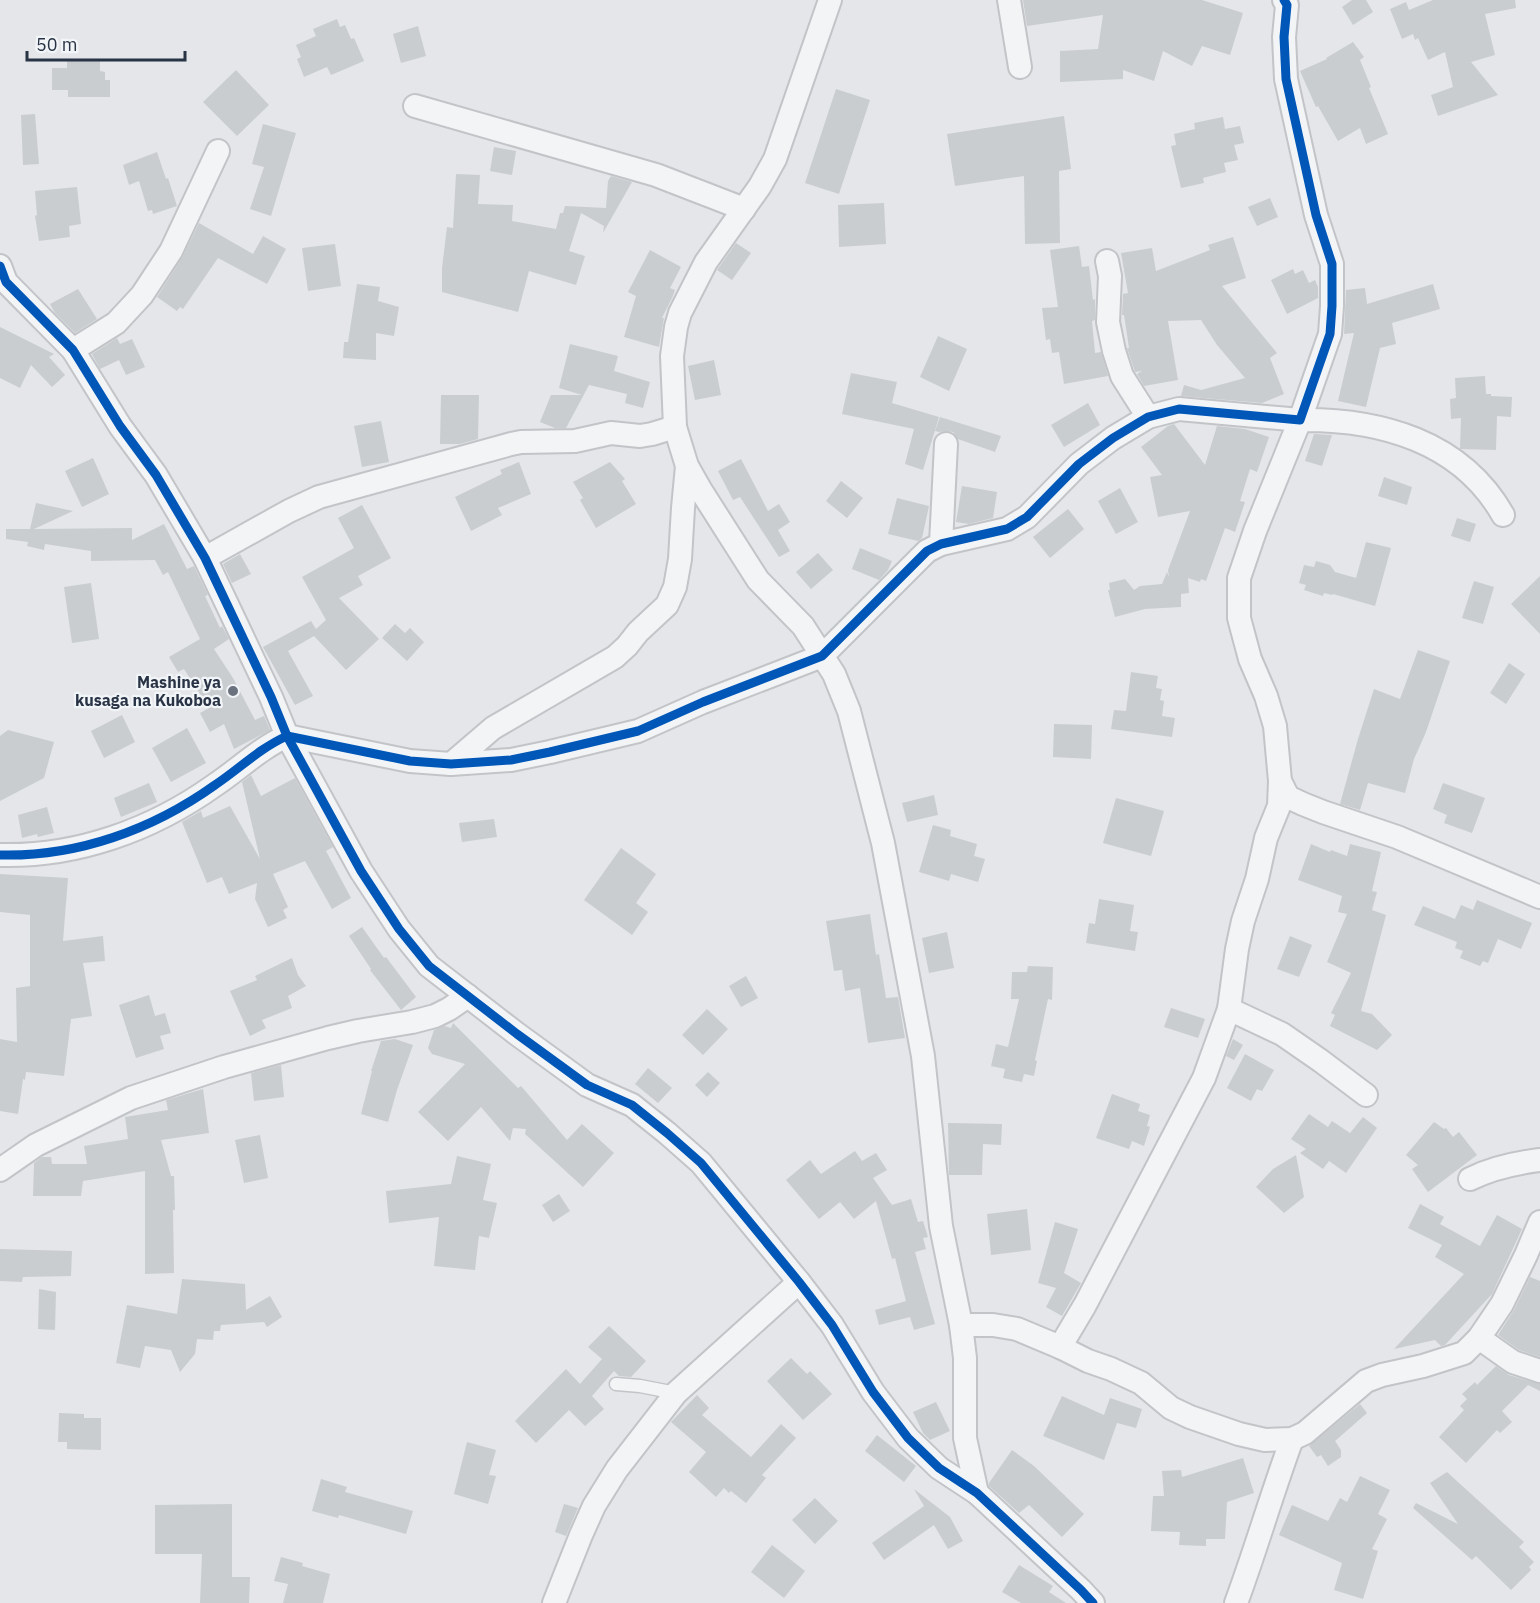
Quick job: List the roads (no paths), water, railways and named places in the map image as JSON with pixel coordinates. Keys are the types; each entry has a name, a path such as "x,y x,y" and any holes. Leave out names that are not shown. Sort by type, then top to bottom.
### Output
{"street":[{"path":"830,0 775,159 760,186 706,262 680,313 672,356 675,427 687,466 700,489 758,580 803,626 834,674 849,711 883,843 922,1056 941,1226 961,1325 965,1358 965,1438 977,1493"},
{"path":"1009,0 1020,67"},
{"path":"1060,1347 1086,1305 1204,1078 1229,1009 1243,921 1257,879 1266,838 1279,806 1280,781 1275,726 1266,696 1250,659 1239,618 1239,578 1255,531 1300,420 1330,334 1332,306 1332,264 1313,205 1286,78 1284,37 1287,5 1284,0"},
{"path":"415,106 656,175 744,209"},
{"path":"73,350 116,323 142,295 171,251 218,151"},
{"path":"1107,261 1110,276 1108,322 1114,351 1122,376 1148,417"},
{"path":"2,277 73,350 120,426 156,474 206,558 287,736 361,871 399,929 429,966 587,1085 632,1105 668,1133 706,1169 832,1325 873,1392 908,1438 939,1468 977,1493 1093,1603"},
{"path":"0,855 58,851 96,843 152,822 213,787 273,742 287,736 410,761 451,764 511,760 638,731 703,702 822,656 927,551 941,544 1007,529 1027,517 1078,464 1113,438 1148,417 1179,409 1300,420 1349,421 1415,438 1431,446 1479,482 1503,515"},
{"path":"206,558 319,496 521,442 575,441 611,433 640,436 675,427"},
{"path":"941,544 946,444"},
{"path":"451,764 493,728 615,657 667,604 675,587 680,559 687,466"},
{"path":"1280,781 1288,797 1303,804 1397,837 1540,897"},
{"path":"0,1170 36,1145 131,1098 224,1067 328,1038 435,1016 468,996"},
{"path":"1229,1009 1282,1034 1366,1095"},
{"path":"1470,1179 1500,1167 1540,1160"},
{"path":"961,1325 1008,1327 1060,1347 1088,1361 1111,1368 1141,1383 1171,1408 1190,1417 1239,1434 1265,1440 1292,1439 1305,1433 1366,1381 1382,1374 1407,1370 1464,1353 1490,1324 1512,1285 1540,1222"},
{"path":"554,1603 594,1506 617,1469 676,1393 799,1282"},
{"path":"1479,1338 1513,1362 1540,1371"},
{"path":"1236,1603 1292,1439"}],"lane":[{"path":"616,1384 676,1393"}],"place":[{"name":"Mashine ya kusaga na Kukoboa","path":"233,691"}]}
